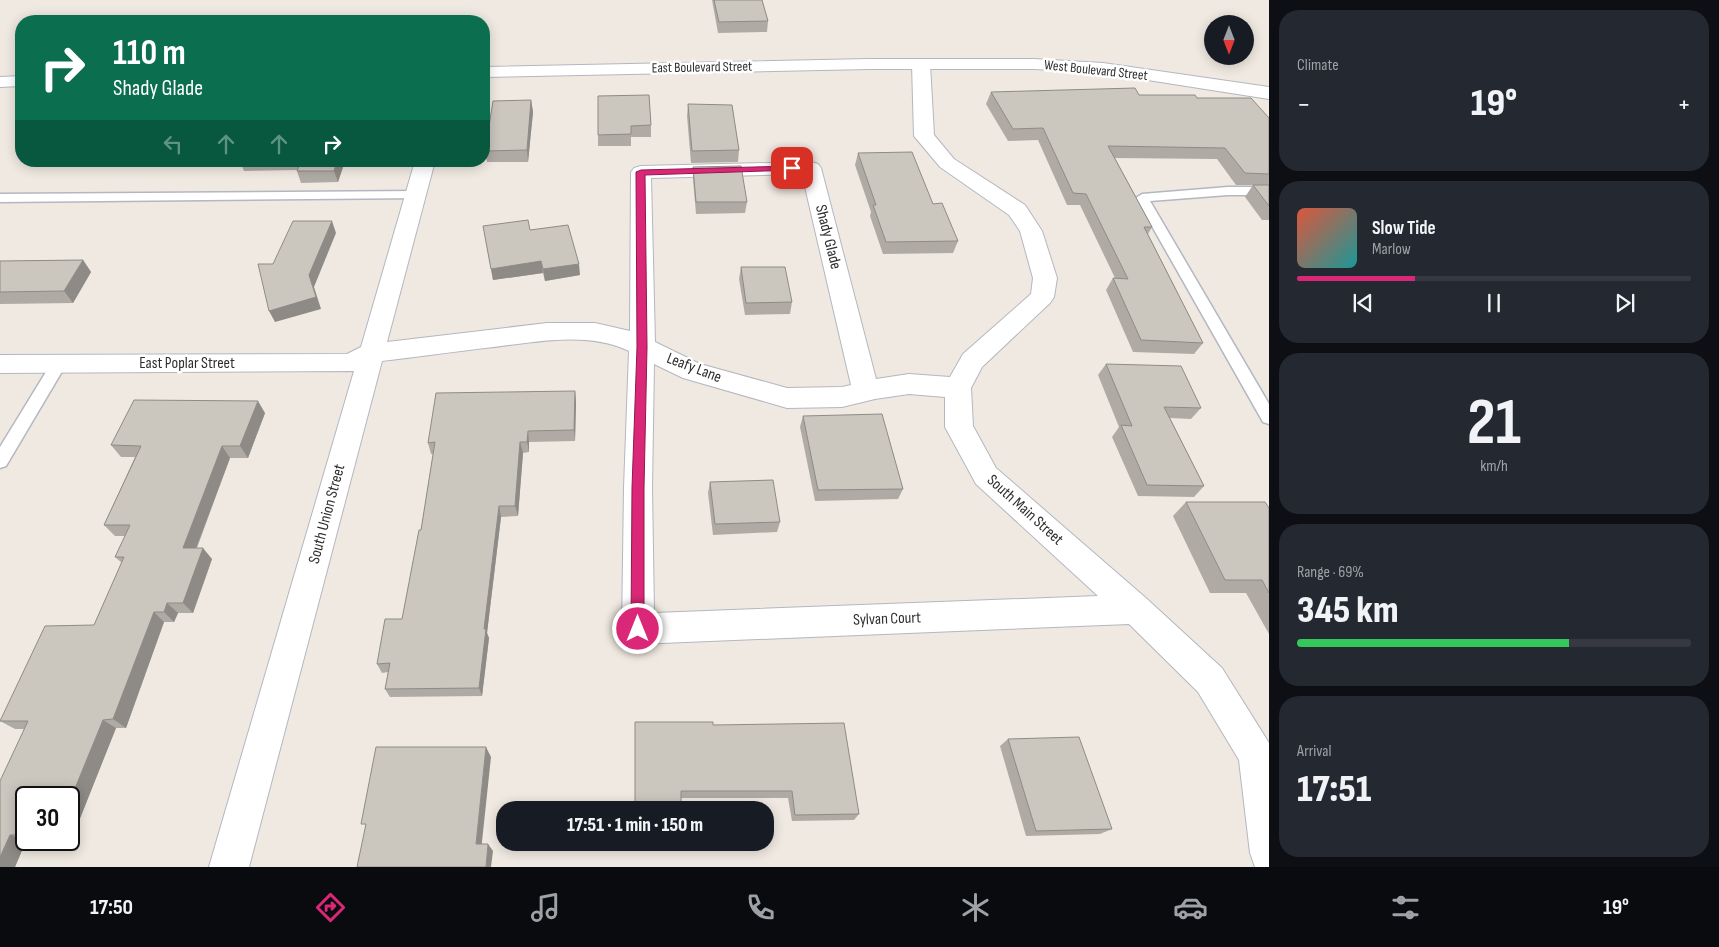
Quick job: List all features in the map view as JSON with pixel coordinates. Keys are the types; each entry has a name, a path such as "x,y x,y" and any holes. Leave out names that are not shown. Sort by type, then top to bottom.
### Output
{"street":[{"name":"East Boulevard Street","path":"490,72 921,64"},
{"name":"West Boulevard Street","path":"921,64 1034,64 1103,68 1269,94"},
{"name":"South Main Street","path":"921,64 924,136 947,163 1017,210 1031,230 1045,278 1042,297 972,361 958,388 959,427 986,476 1136,609 1210,680 1256,755 1269,854"},
{"path":"0,82 15,81"},
{"name":"South Union Street","path":"229,867 423,167"},
{"name":"Shady Glade","path":"638,629 638,488 642,347 641,172 811,168 866,391"},
{"name":"Leafy Lane","path":"371,353 548,332 595,332 626,339 692,371 787,398 842,397 910,384 958,388"},
{"name":"East Poplar Street","path":"0,364 350,363 371,353"},
{"name":"Sylvan Court","path":"638,629 1136,609"}],"lane":[{"path":"1269,191 1228,191 1142,198 1269,418"},
{"path":"0,198 416,195"},
{"path":"0,461 59,363"}],"building":[{"path":"714,0 762,0 768,21 719,22"},
{"path":"1135,88 1139,95 1251,98 1269,118 1269,174 1245,173 1225,148 1108,146 1152,227 1144,227 1203,343 1141,340 1113,278 1128,279 1086,194 1073,193 1043,128 1013,129 991,92"},
{"path":"649,95 651,125 631,126 631,134 598,135 598,96"},
{"path":"531,100 527,150 490,151 490,120 493,101"},
{"path":"688,104 732,105 739,150 692,151"},
{"path":"912,152 933,204 942,203 958,241 886,242 873,205 876,205 858,153"},
{"path":"741,166 747,202 696,202 693,167"},
{"path":"299,167 335,167 334,171 297,171"},
{"path":"1253,185 1269,185 1269,206"},
{"path":"528,220 530,230 568,225 579,264 543,269 541,261 491,269 483,226"},
{"path":"293,221 332,221 309,275 316,297 269,311 258,264 273,264"},
{"path":"83,260 64,291 0,292 0,261"},
{"path":"741,267 785,267 792,302 746,303"},
{"path":"1106,364 1181,366 1201,408 1164,407 1204,486 1147,485 1121,425 1132,426"},
{"path":"575,391 574,430 528,431 527,442 520,442 515,506 499,506 479,688 385,689 390,663 377,664 385,619 402,619 419,530 421,530 435,442 428,443 436,393"},
{"path":"134,400 258,401 240,446 222,446 183,548 203,548 183,603 167,603 164,612 154,612 113,719 103,720 76,786 15,786 15,835 10,835 0,857 0,781 28,721 0,721 45,626 94,625 124,557 115,557 130,525 104,525 141,446 111,445"},
{"path":"882,414 903,489 818,490 803,416"},
{"path":"773,480 780,522 715,524 710,482"},
{"path":"1186,502 1265,502 1269,508 1269,593 1262,580 1225,580"},
{"path":"635,722 713,722 713,725 844,723 859,814 795,815 792,791 681,791 681,801 635,801"},
{"path":"1079,737 1112,829 1036,831 1008,739"},
{"path":"376,747 486,747 476,844 488,844 486,867 357,867 366,824 361,824"}],"route":[{"path":"638,629 638,488 642,347 641,172 792,168"}]}
